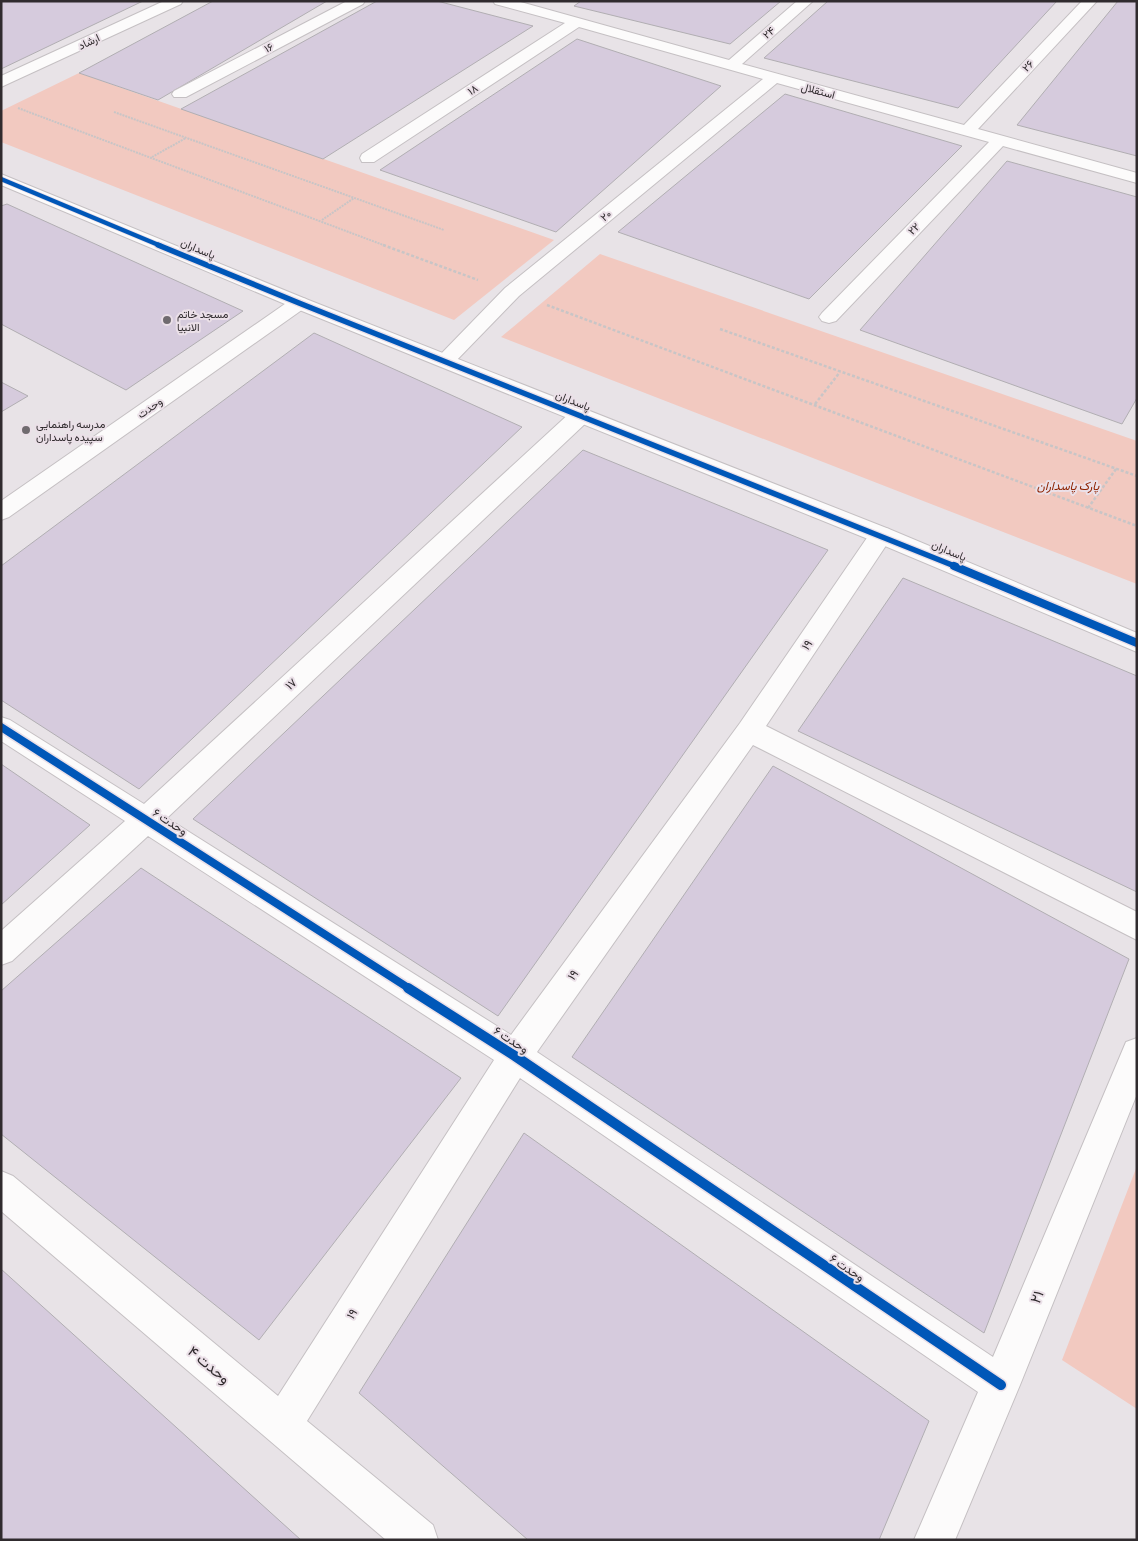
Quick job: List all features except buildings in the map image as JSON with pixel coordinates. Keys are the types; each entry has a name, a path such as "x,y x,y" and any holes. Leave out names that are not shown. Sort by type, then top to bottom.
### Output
{"street":[{"name":"ارشاد","path":"1,82 176,1"},
{"name":"۱۶","path":"180,94 358,1"},
{"name":"استقلال","path":"500,1 535,5 577,22 1137,178"},
{"name":"۲۴","path":"732,65 806,1"},
{"name":"۲۶","path":"967,131 1090,1"},
{"name":"۱۸","path":"368,158 577,22"},
{"name":"۲۰","path":"445,361 512,292 774,78"},
{"name":"۲۲","path":"829,317 1000,141"},
{"name":"پاسداران","path":"1,179 299,303 881,535 1137,643"},
{"name":"وحدت","path":"1,512 299,303"},
{"name":"۱۷","path":"1,951 146,820 580,416"},
{"name":"۱۹","path":"281,1426 515,1056 749,730 881,535"},
{"name":"وحدت ۶","path":"1,727 515,1056 1000,1386"},
{"path":"749,730 1137,927"},
{"name":"۲۱","path":"934,1540 1000,1386 1137,1053"},
{"name":"وحدت ۴","path":"1,1188 418,1540"}],"path":[{"path":"10,105 815,404 1137,526"},
{"path":"114,112 444,230"},
{"path":"152,157 186,138"},
{"path":"322,220 354,198"},
{"path":"720,329 1137,476"},
{"path":"815,404 840,372"},
{"path":"1088,508 1116,469"}],"green space":[{"path":"79,73 554,240 454,320 1,142 1,111"},
{"name":"پارک پاسداران","path":"600,254 1137,441 1137,584 501,337"},
{"path":"1137,1166 1137,1409 1062,1360"}],"cycle path":[{"path":"1,179 299,303 881,535 1137,643"},
{"path":"1,727 515,1056 1001,1385"}],"place":[{"name":"مسجد خاتم الانبیا","path":"167,320"},
{"name":"مدرسه راهنمایی سپیده پاسداران","path":"26,430"}]}
